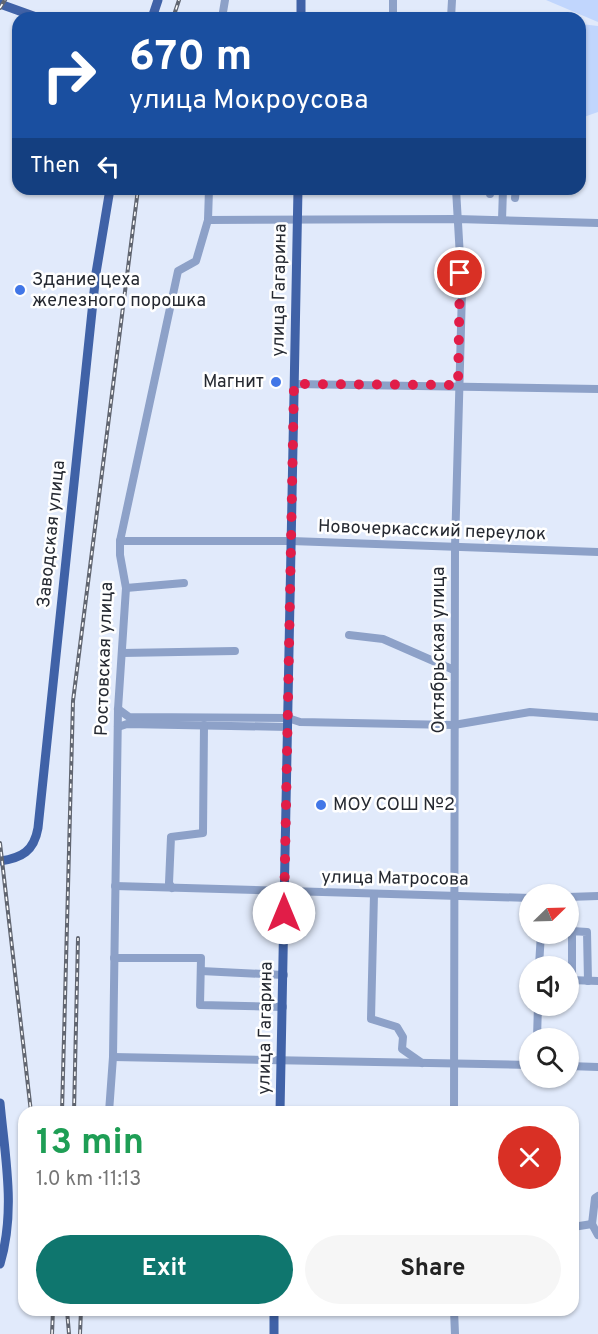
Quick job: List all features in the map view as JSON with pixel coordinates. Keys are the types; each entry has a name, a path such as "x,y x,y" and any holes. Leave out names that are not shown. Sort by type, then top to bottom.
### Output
{"main road":[{"path":"0,4 22,12"},
{"name":"Заводская улица","path":"0,861 20,857 29,850 38,828 96,273 109,195"},
{"name":"улица Гагарина","path":"280,1106 298,195"},
{"path":"0,1103 9,1211 1,1260"},
{"path":"274,1316 274,1334"}],"street":[{"name":"Ростовская улица","path":"109,1106 113,1057 118,709 126,588 120,541 178,271 196,261 208,220 209,195"},
{"name":"Октябрьская улица","path":"454,1106 455,547 462,291 456,195"},
{"path":"502,220 503,195"},
{"path":"208,220 457,219 598,223"},
{"path":"294,384 598,389"},
{"name":"Новочеркасский переулок","path":"120,541 291,541 598,552"},
{"path":"126,588 184,583"},
{"path":"349,635 383,639 454,670"},
{"path":"122,653 235,651"},
{"path":"118,709 129,717 454,726 530,712 598,717"},
{"path":"118,727 127,724 204,725 288,722"},
{"path":"172,888 169,883 171,837 203,833 204,725"},
{"name":"улица Матросова","path":"115,886 519,898"},
{"path":"374,894 371,1019 397,1027 403,1037 402,1049 423,1064"},
{"path":"579,897 598,896"},
{"path":"571,956 572,931 587,932 588,981"},
{"path":"114,958 201,958 200,1005 283,1007"},
{"path":"201,971 284,975"},
{"path":"579,980 598,981"},
{"path":"113,1057 519,1065"},
{"path":"579,1066 598,1067"},
{"path":"598,1196 595,1198 592,1224 598,1235"},
{"path":"579,1226 592,1224"},
{"path":"454,1316 455,1334"}],"shaded area":[{"path":"546,0 598,0 598,22 586,17 586,12 574,12"},
{"path":"586,25 598,26 598,112 586,116"}],"railway":[{"path":"0,8 5,0"},
{"path":"175,12 179,0"},
{"path":"62,1106 73,701 137,195"},
{"path":"0,843 30,1106"},
{"path":"74,1106 78,938"},
{"path":"52,1334 53,1316"},
{"path":"68,1316 69,1334"},
{"path":"80,1334 81,1316"}],"place":[{"name":"Здание цеха железного порошка","path":"20,290"},
{"name":"Магнит","path":"276,382"},
{"name":"МОУ СОШ №2","path":"321,805"}],"route":[{"path":"284,913 294,384 458,385 462,291 460,273"}]}
